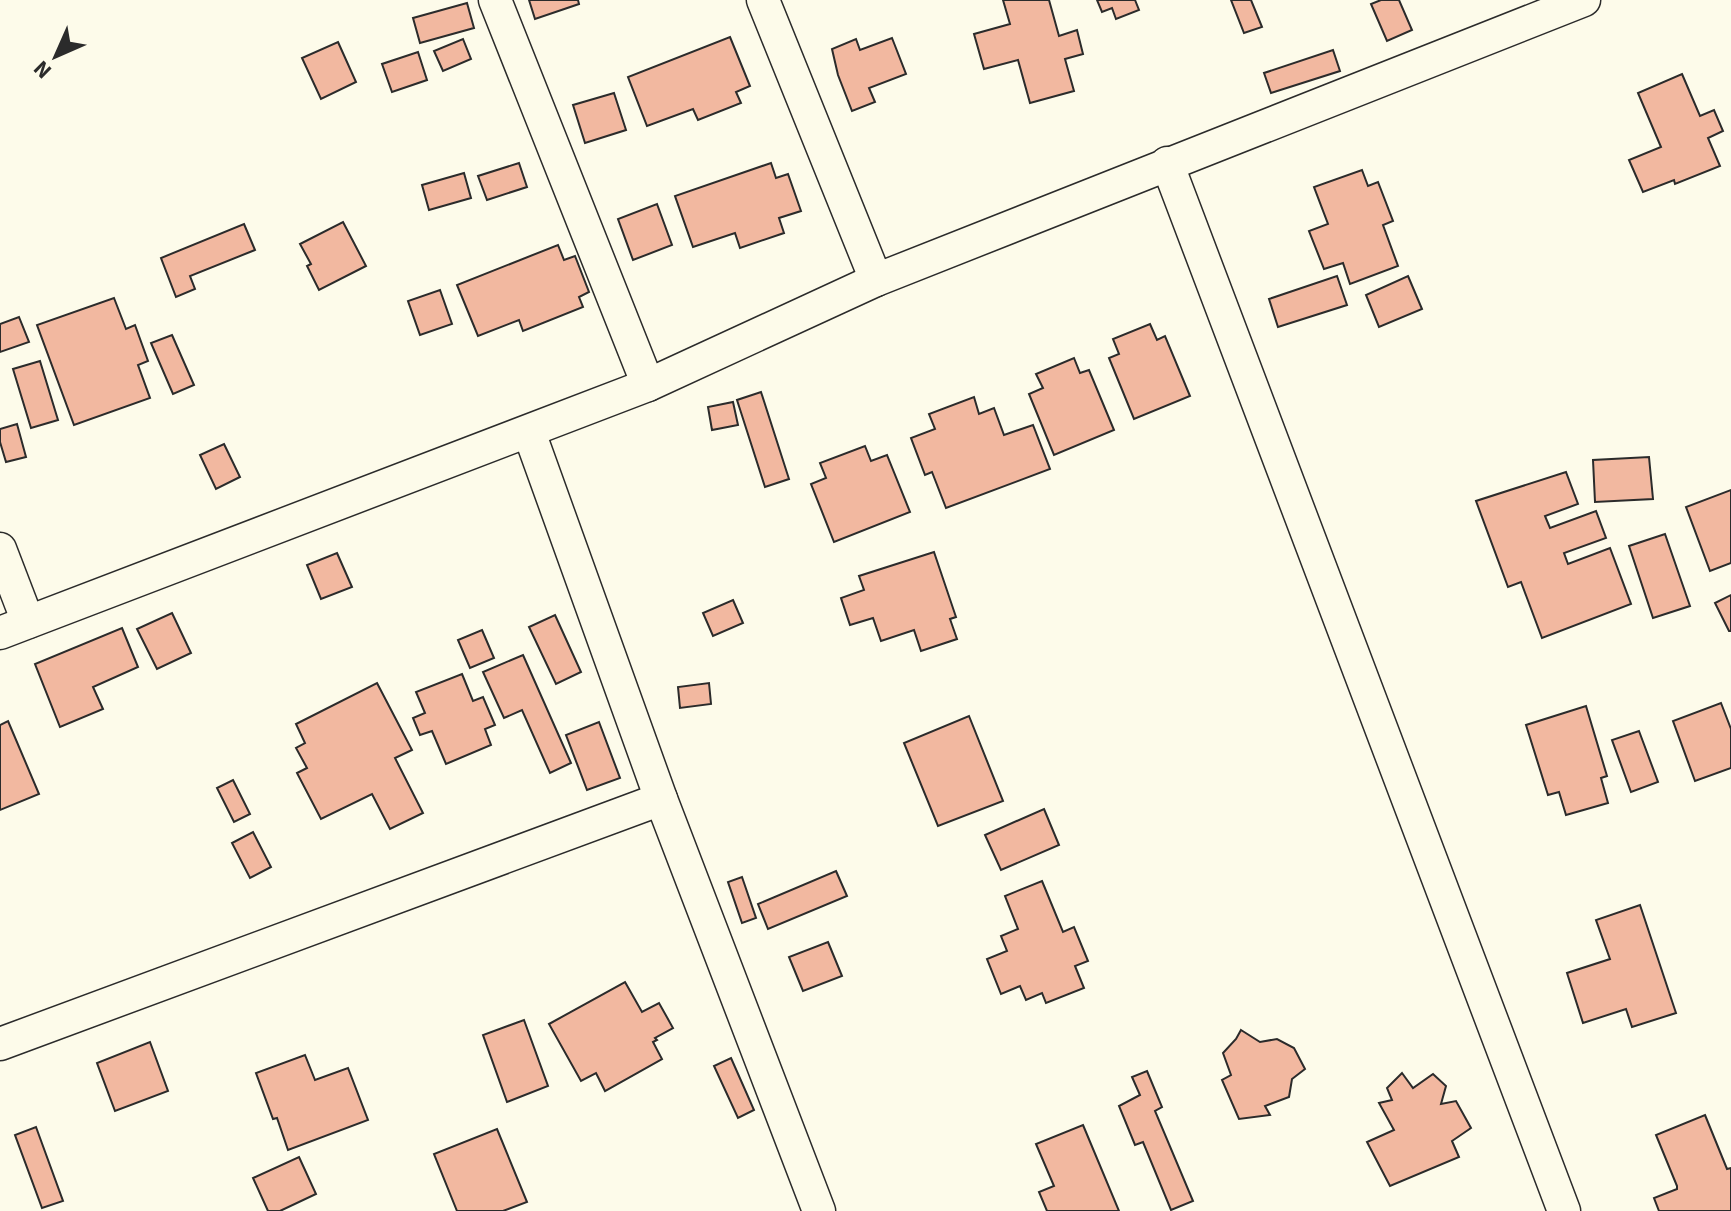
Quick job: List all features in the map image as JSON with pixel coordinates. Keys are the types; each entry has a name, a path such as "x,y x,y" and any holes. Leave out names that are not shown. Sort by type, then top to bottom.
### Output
{"street":[{"path":"495,0 648,385"},
{"path":"763,0 876,280"},
{"path":"0,549 14,627 648,385 876,280 1584,0"},
{"path":"1167,163 1564,1211"},
{"path":"529,432 661,799 819,1211"},
{"path":"0,1044 661,799"}],"building":[{"path":"529,0 578,0 579,4 535,19"},
{"path":"1003,0 1049,0 1059,36 1077,30 1083,54 1065,59 1074,91 1030,103 1018,60 984,69 974,34 1010,24"},
{"path":"1097,0 1135,0 1139,10 1116,19 1112,8 1102,12"},
{"path":"1231,0 1251,0 1262,27 1244,33"},
{"path":"1381,0 1399,0 1412,30 1387,41 1371,4"},
{"path":"467,3 474,28 420,43 413,18"},
{"path":"730,37 750,86 736,92 741,103 698,120 693,109 647,126 628,77"},
{"path":"892,38 906,74 869,88 875,102 852,111 832,49 856,39 860,50"},
{"path":"463,39 471,59 443,71 434,51"},
{"path":"338,42 356,82 321,99 302,58"},
{"path":"1333,50 1340,71 1271,93 1264,73"},
{"path":"418,52 427,80 392,92 382,64"},
{"path":"1682,74 1700,116 1714,110 1723,131 1708,138 1720,166 1675,184 1674,180 1643,192 1629,160 1661,147 1638,93"},
{"path":"614,93 626,130 585,143 573,105"},
{"path":"519,163 527,187 487,200 478,176"},
{"path":"771,163 776,178 788,174 801,211 779,218 784,233 740,248 735,233 693,247 675,196"},
{"path":"1362,170 1368,186 1378,182 1393,221 1383,225 1398,266 1350,284 1343,263 1324,269 1309,231 1328,224 1314,187"},
{"path":"464,173 471,198 429,210 422,185"},
{"path":"657,204 672,245 633,260 618,219"},
{"path":"343,222 366,266 319,290 307,266 311,264 300,244"},
{"path":"244,224 255,250 190,276 195,289 176,297 161,258"},
{"path":"558,245 564,260 575,256 589,292 579,297 583,307 523,331 519,320 478,336 457,285"},
{"path":"1337,276 1347,305 1278,327 1269,299"},
{"path":"1408,276 1422,309 1379,327 1366,295"},
{"path":"440,290 452,324 420,335 408,301"},
{"path":"114,298 126,329 135,325 148,361 138,365 150,398 74,425 37,325"},
{"path":"19,317 29,342 0,352 0,324"},
{"path":"1150,324 1157,340 1165,336 1190,396 1134,419 1109,358 1119,354 1113,339"},
{"path":"172,335 194,385 173,394 151,343"},
{"path":"1074,358 1080,373 1089,370 1114,430 1054,455 1029,394 1043,388 1036,374"},
{"path":"40,361 58,420 31,428 13,369"},
{"path":"761,392 789,479 765,487 737,400"},
{"path":"974,397 979,414 994,408 1004,435 1033,425 1050,469 946,508 932,472 925,475 911,438 935,429 929,414"},
{"path":"733,402 738,425 712,430 708,407"},
{"path":"17,424 26,457 6,462 0,429"},
{"path":"224,444 240,477 216,489 200,455"},
{"path":"865,446 871,461 887,455 910,512 834,542 811,484 826,478 820,463"},
{"path":"1649,457 1653,499 1595,502 1593,460"},
{"path":"1566,472 1578,504 1545,516 1550,528 1596,511 1606,538 1564,553 1568,564 1610,548 1631,604 1542,638 1521,582 1508,587 1476,501"},
{"path":"1731,490 1731,563 1710,571 1686,507"},
{"path":"1665,534 1690,606 1653,618 1629,546"},
{"path":"934,552 956,617 950,619 957,639 921,651 914,630 881,641 873,618 850,625 841,598 864,590 859,576"},
{"path":"337,553 352,587 321,599 307,565"},
{"path":"1731,595 1731,631 1729,631 1715,603"},
{"path":"733,600 743,623 713,636 703,613"},
{"path":"172,613 191,653 157,669 137,629"},
{"path":"555,615 581,672 556,684 529,627"},
{"path":"122,628 138,667 93,687 103,709 60,727 35,664"},
{"path":"482,630 494,658 470,668 458,640"},
{"path":"523,655 571,763 550,773 522,710 504,718 483,672"},
{"path":"462,674 473,701 483,697 495,725 485,729 491,745 446,764 432,731 420,735 413,718 425,713 416,692"},
{"path":"377,683 412,750 395,758 423,813 390,829 372,794 321,819 297,773 307,768 296,748 305,743 296,724"},
{"path":"709,683 711,704 680,708 678,687"},
{"path":"1721,703 1731,729 1731,768 1695,781 1673,721"},
{"path":"1586,706 1607,776 1601,778 1608,803 1566,815 1559,792 1548,795 1526,725"},
{"path":"969,716 1003,801 938,826 904,743"},
{"path":"8,721 39,794 0,810 0,725"},
{"path":"599,722 620,778 587,790 566,735"},
{"path":"1639,731 1658,782 1631,792 1612,740"},
{"path":"233,780 250,814 234,822 217,788"},
{"path":"1044,809 1059,845 1001,870 985,835"},
{"path":"253,832 271,867 250,878 232,843"},
{"path":"836,871 847,896 768,929 758,904"},
{"path":"742,877 756,918 742,923 728,882"},
{"path":"1042,881 1063,932 1074,927 1088,961 1075,966 1084,988 1046,1003 1042,993 1026,1000 1020,986 1001,994 987,959 1007,951 1001,936 1018,929 1005,896"},
{"path":"1640,905 1676,1013 1632,1027 1626,1009 1583,1023 1567,973 1610,959 1596,920"},
{"path":"828,942 842,976 803,991 789,957"},
{"path":"625,982 642,1012 659,1003 673,1028 653,1042 662,1059 605,1091 596,1073 581,1081 549,1024"},
{"path":"524,1020 548,1086 507,1102 483,1035"},
{"path":"1241,1030 1260,1042 1277,1039 1294,1048 1305,1069 1292,1079 1289,1097 1265,1106 1270,1115 1239,1119 1222,1080 1231,1075 1223,1053"},
{"path":"150,1042 168,1091 115,1111 97,1063"},
{"path":"305,1055 315,1080 348,1068 368,1120 288,1150 256,1073"},
{"path":"731,1058 754,1110 738,1118 714,1066"},
{"path":"1147,1071 1162,1107 1155,1111 1193,1201 1171,1210 1143,1142 1135,1145 1119,1106 1140,1095 1132,1077"},
{"path":"1402,1073 1413,1088 1433,1074 1446,1086 1441,1104 1456,1101 1471,1128 1452,1141 1459,1157 1390,1186 1367,1142 1394,1130 1379,1103 1392,1100 1387,1088"},
{"path":"1705,1115 1727,1169 1731,1168 1731,1211 1659,1211 1654,1198 1677,1189 1677,1186 1656,1135"},
{"path":"1083,1125 1119,1211 1047,1211 1039,1192 1054,1186 1036,1144"},
{"path":"36,1127 63,1201 42,1208 15,1135"},
{"path":"497,1129 527,1202 503,1211 457,1211 434,1154"},
{"path":"299,1157 316,1194 280,1211 268,1211 253,1178"}]}
